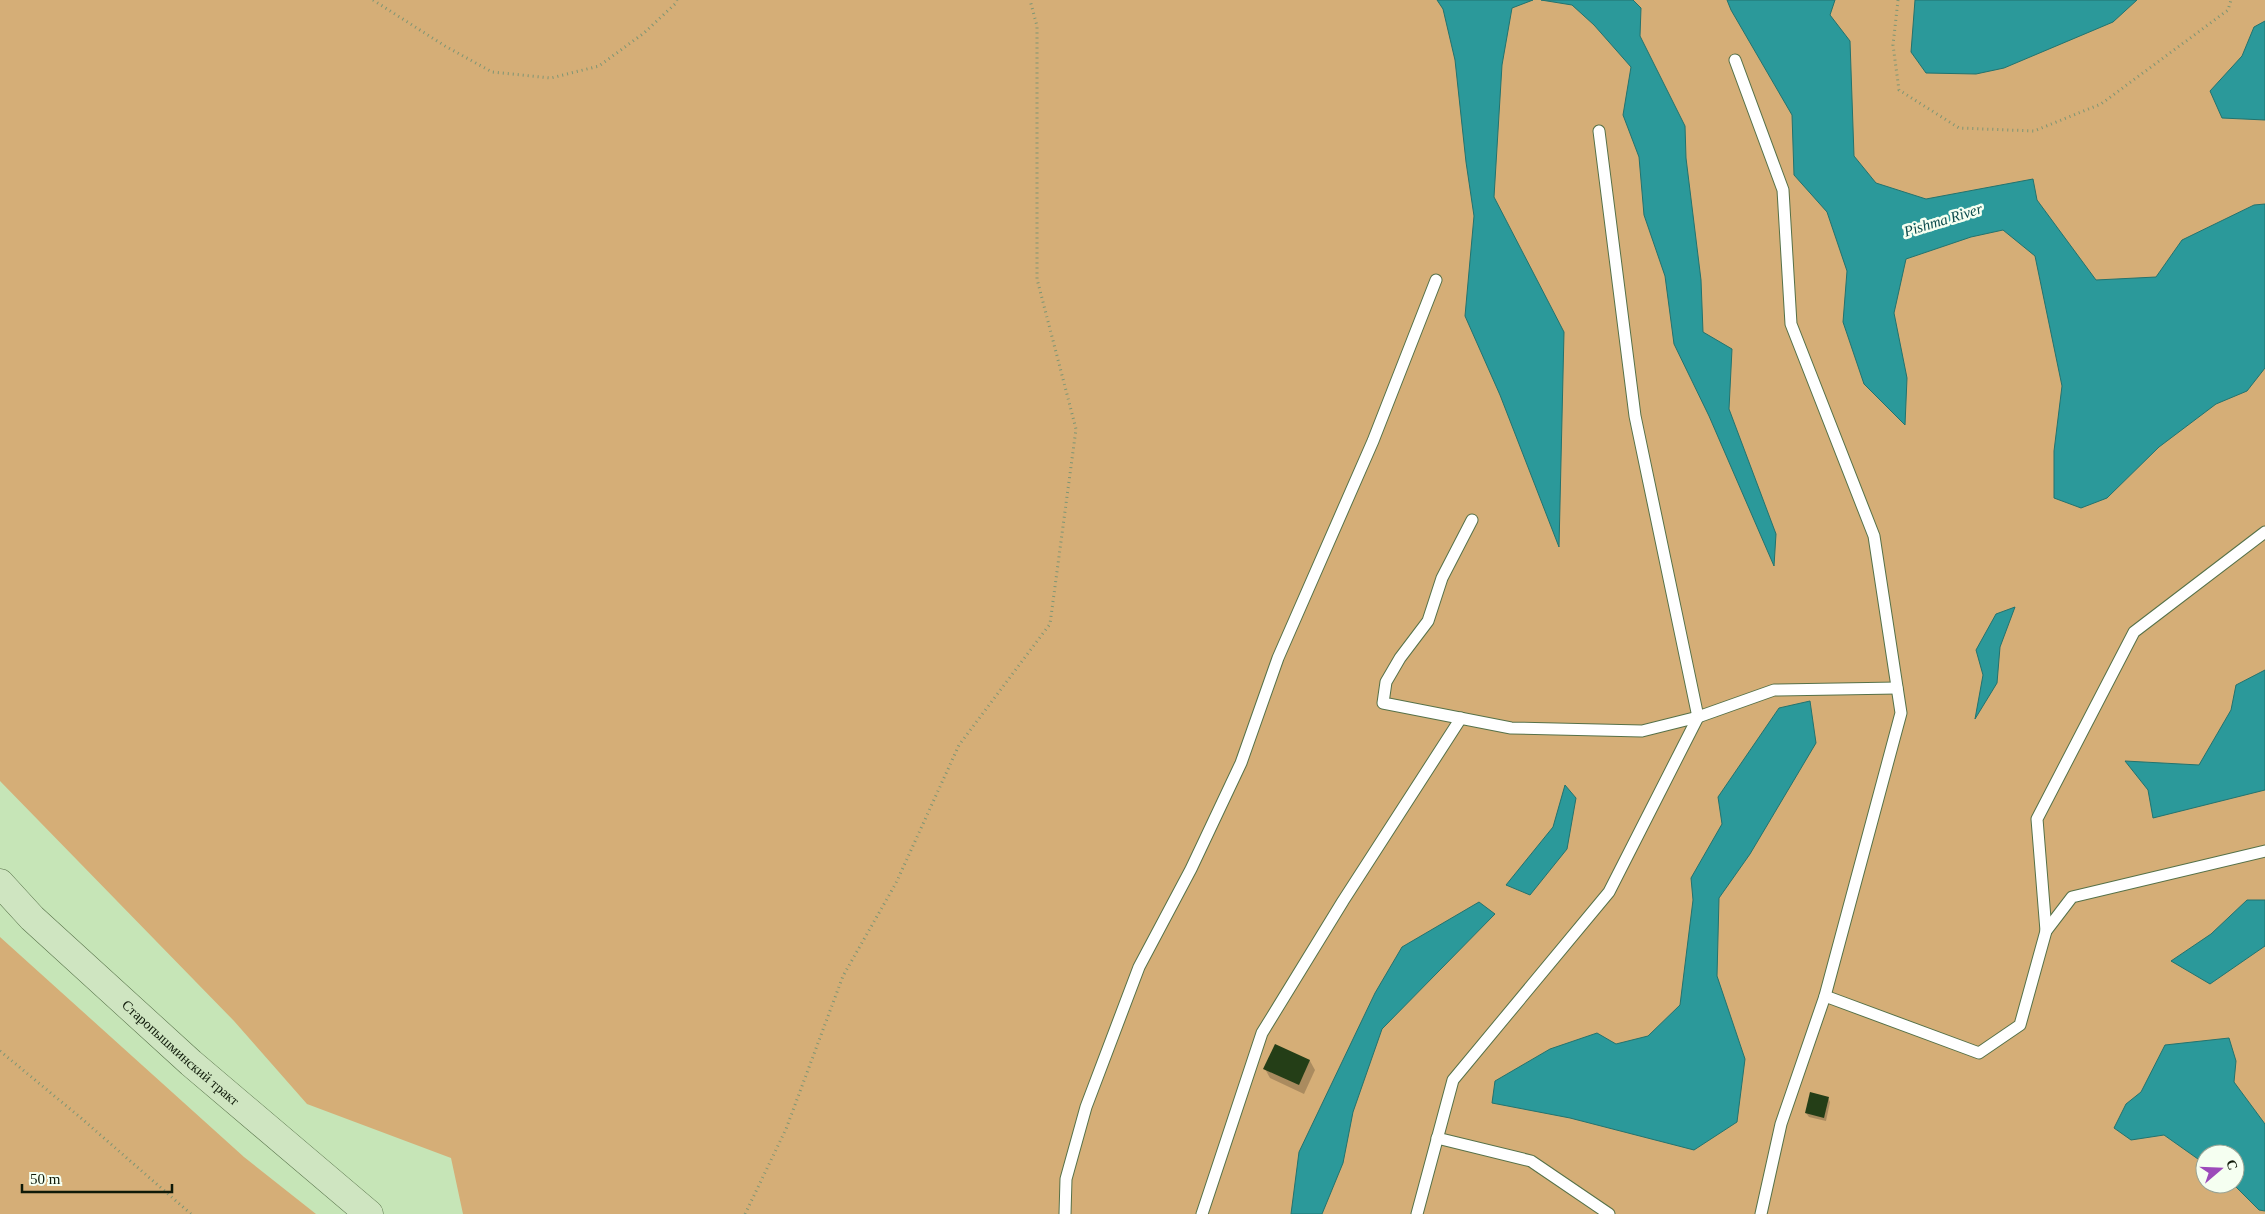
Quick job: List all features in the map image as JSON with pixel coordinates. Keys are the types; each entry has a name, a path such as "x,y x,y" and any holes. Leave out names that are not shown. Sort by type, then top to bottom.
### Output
{"street":[{"name":"Старопышминский тракт","path":"0,883 32,918 184,1056 369,1214"}],"lane":[{"path":"1735,60 1783,190 1790,324 1874,536 1901,713 1825,996 1781,1124 1761,1214"},
{"path":"1417,1214 1452,1080 1609,892 1698,717 1635,416 1599,131"},
{"path":"1064,1214 1066,1179 1086,1107 1139,967 1191,870 1241,763 1278,658 1373,440 1436,280"},
{"path":"1472,520 1442,578 1428,621 1400,658 1386,682 1383,703 1511,728 1642,731 1698,717 1774,690 1897,688"},
{"path":"1825,996 1979,1053 2020,1025 2046,931 2037,819 2134,632 2265,532"},
{"path":"1202,1214 1262,1033 1343,900 1461,718"},
{"path":"2046,931 2072,897 2265,851"},
{"path":"1437,1138 1531,1161 1609,1214"}],"path":[{"path":"373,0 445,46 492,72 551,78 599,66 644,33 677,0"},
{"path":"746,1214 786,1129 843,976 896,883 959,745 1050,624 1076,429 1037,279 1038,26 1030,0"},
{"path":"1898,0 1893,45 1899,90 1959,128 2034,131 2101,104 2228,10 2231,0"},
{"path":"0,1051 81,1118 191,1214"}],"shaded area":[{"path":"0,0 2265,0 2265,1214 463,1214 451,1158 307,1104 234,1021 0,781"},
{"path":"0,937 244,1157 316,1214 0,1214"}],"water":[{"path":"1437,0 1533,0 1512,8 1502,65 1494,197 1564,332 1559,547 1500,395 1465,316 1474,216 1455,60 1443,9"},
{"path":"1541,0 1633,0 1641,8 1640,36 1685,126 1686,158 1701,280 1703,332 1732,349 1729,409 1776,534 1774,566 1709,416 1674,344 1665,276 1644,215 1639,157 1623,115 1631,67 1594,25 1572,5"},
{"name":"Pishma River","path":"1727,0 1835,0 1830,15 1850,41 1854,156 1876,183 1926,199 2033,179 2037,200 2096,280 2156,277 2182,240 2254,205 2265,204 2265,368 2247,391 2216,404 2159,447 2107,498 2081,508 2054,498 2054,451 2062,386 2035,256 2003,230 1971,237 1906,259 1894,313 1907,378 1905,425 1864,384 1843,322 1847,271 1827,212 1794,175 1792,115"},
{"path":"1915,0 2137,0 2113,22 2004,68 1976,74 1926,73 1911,52"},
{"path":"2265,21 2265,120 2222,118 2210,91 2242,56 2254,27"},
{"path":"2015,607 2000,647 1997,683 1975,719 1983,675 1976,650 1996,614"},
{"path":"2265,670 2265,790 2153,818 2148,790 2125,761 2199,765 2231,710 2236,685"},
{"path":"1810,701 1816,743 1750,854 1719,898 1717,976 1745,1059 1737,1122 1694,1150 1570,1118 1492,1103 1495,1081 1550,1049 1597,1033 1616,1044 1648,1036 1680,1005 1693,900 1691,878 1722,824 1718,797 1779,708"},
{"path":"1565,785 1576,798 1567,849 1530,895 1506,885 1553,827"},
{"path":"2247,900 2265,900 2265,946 2210,984 2171,961 2211,934"},
{"path":"1479,902 1495,914 1382,1029 1353,1112 1343,1163 1322,1214 1291,1214 1299,1152 1375,993 1402,947"},
{"path":"2229,1038 2236,1061 2234,1082 2265,1124 2265,1211 2259,1210 2243,1194 2245,1194 2245,1144 2195,1144 2195,1157 2164,1135 2131,1140 2114,1128 2126,1104 2141,1092 2165,1045"}],"building":[{"path":"1275,1044 1310,1060 1299,1085 1263,1069"},
{"path":"1810,1092 1829,1097 1824,1118 1805,1113"}]}
